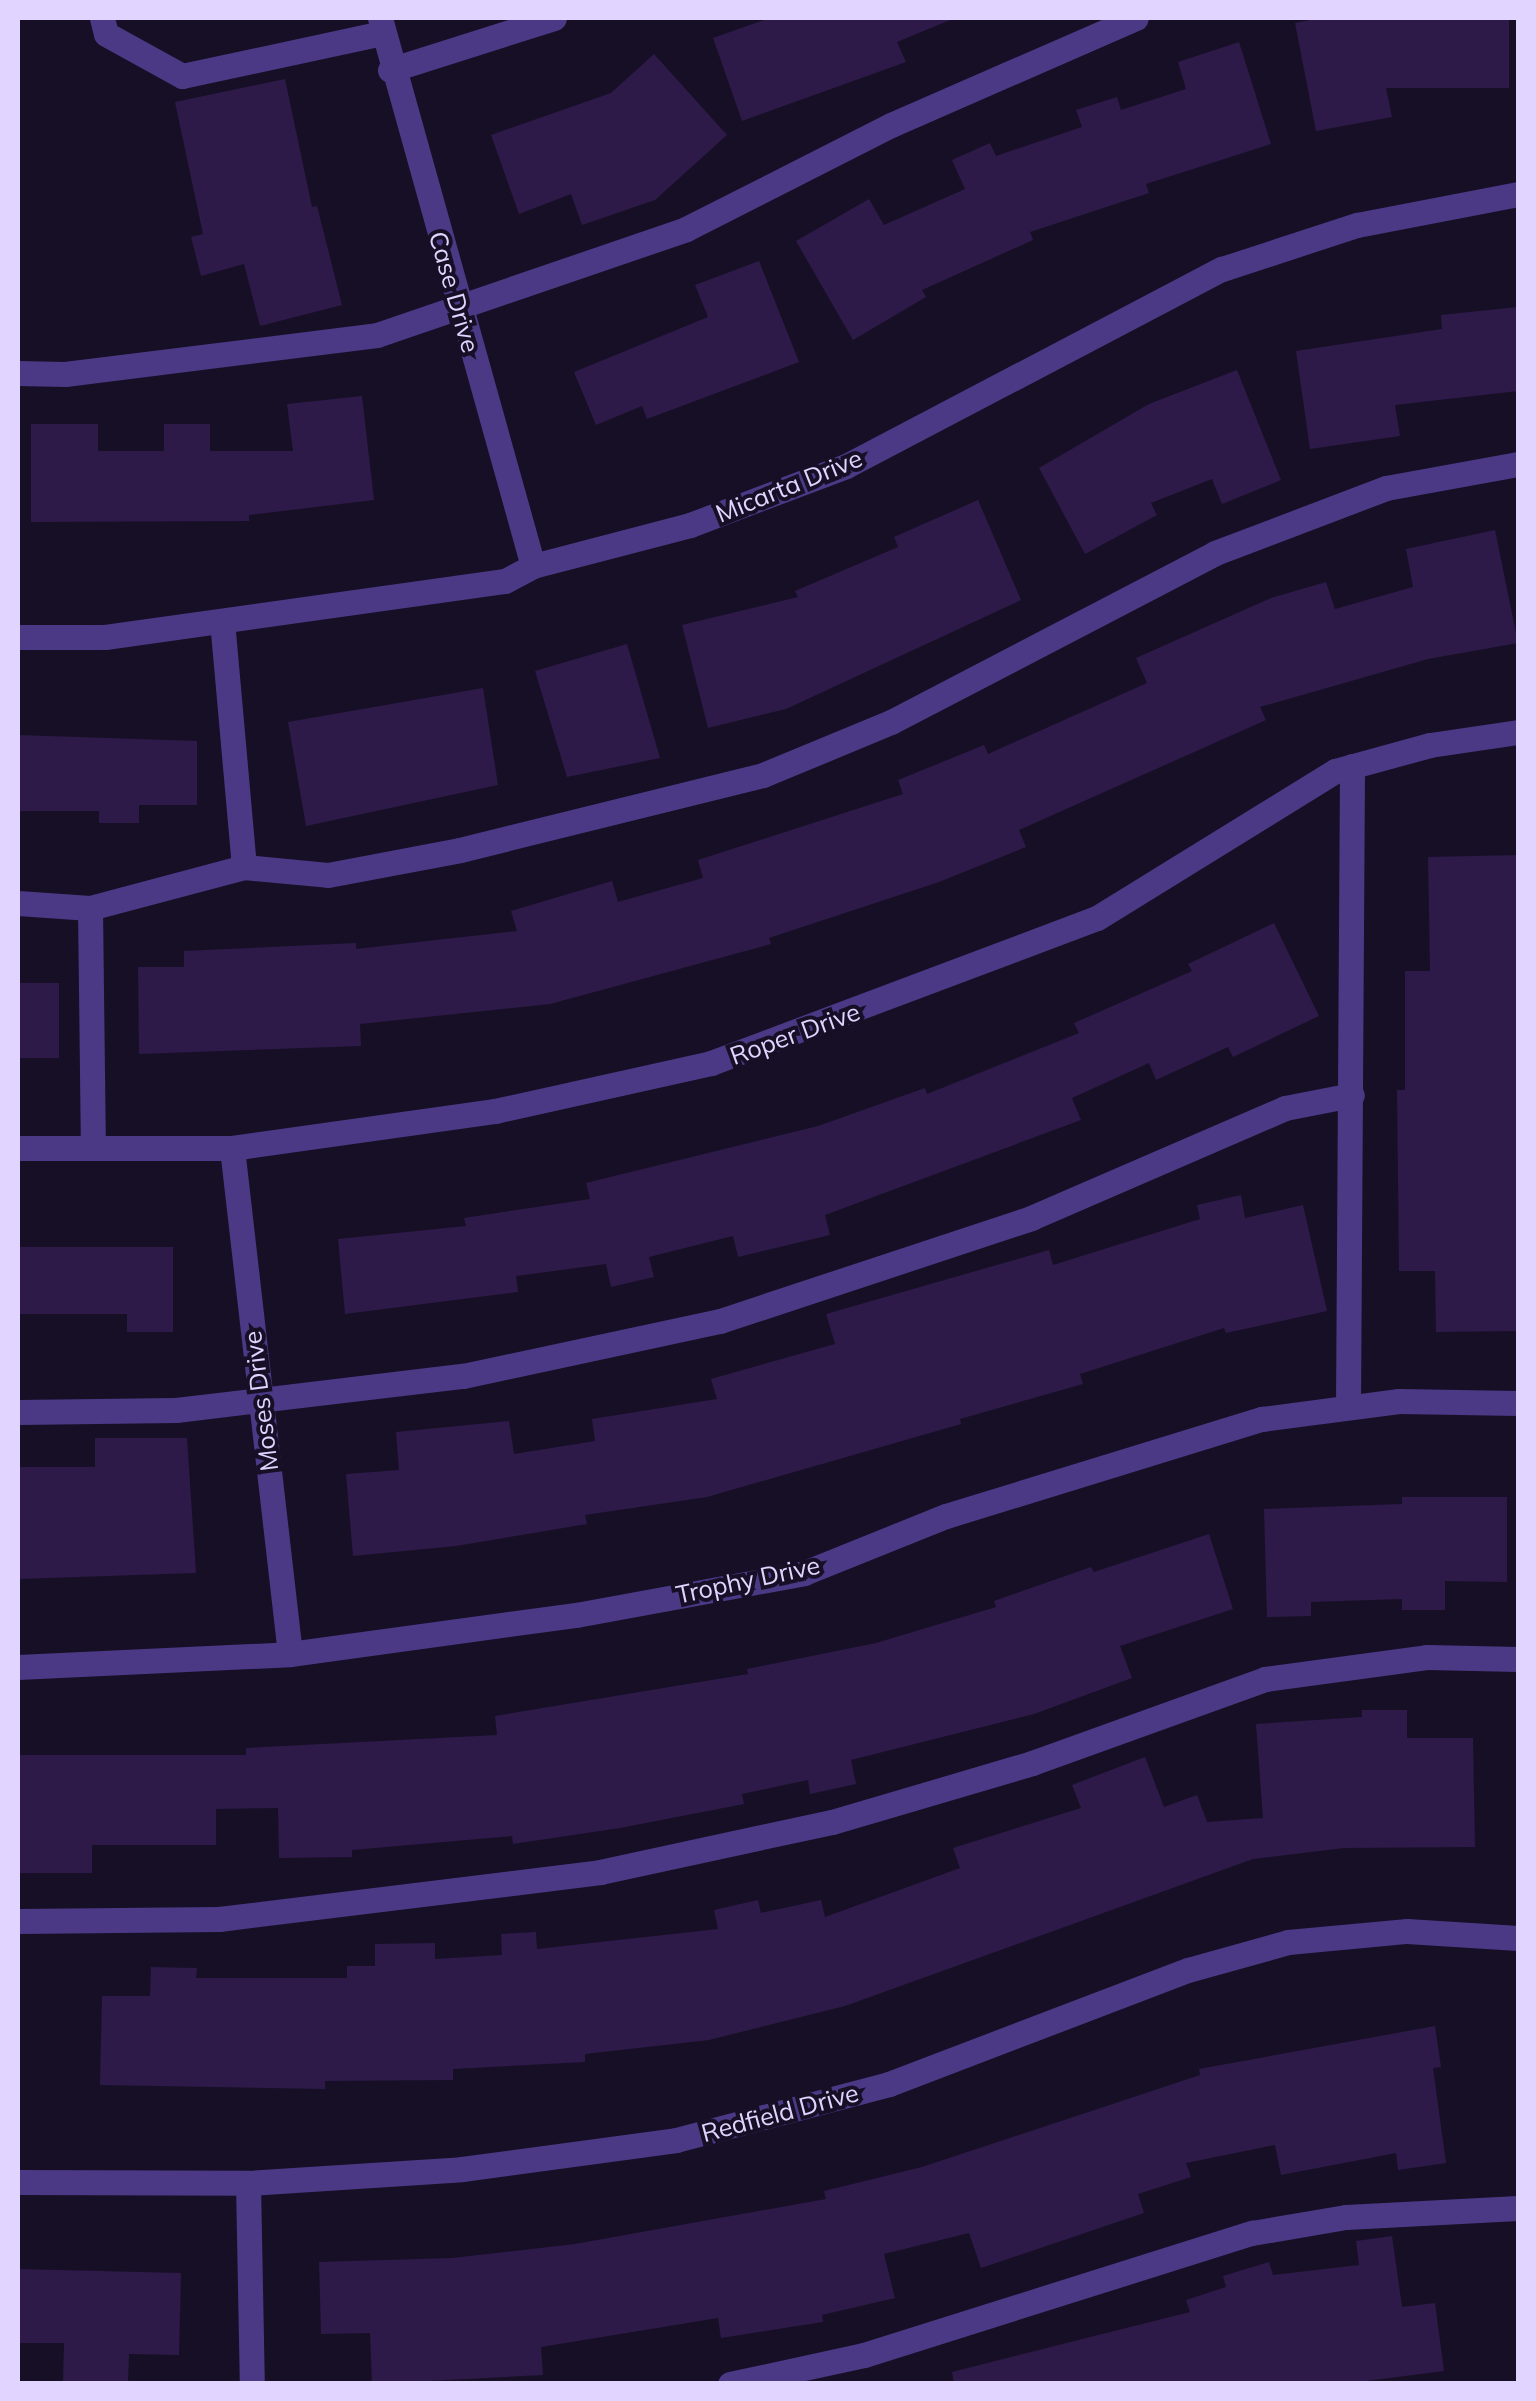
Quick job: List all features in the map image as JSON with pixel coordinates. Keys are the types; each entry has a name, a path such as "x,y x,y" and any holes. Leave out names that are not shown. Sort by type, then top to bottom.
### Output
{"street":[{"path":"102,18 106,34 182,76 382,25"},
{"path":"390,70 554,18"},
{"path":"18,373 64,374 377,335 686,228 891,125 1136,18"},
{"name":"Case Drive","path":"382,25 390,70 533,566"},
{"name":"Micarta Drive","path":"18,637 105,637 504,581 533,566 690,524 846,466 1222,269 1356,225 1518,194"},
{"path":"18,903 90,908 244,867 328,875 460,850 763,775 891,722 1215,553 1386,488 1518,464"},
{"path":"222,622 244,867"},
{"name":"Roper Drive","path":"18,1148 232,1148 495,1111 712,1064 1097,918 1352,766 1430,745 1518,732"},
{"path":"1348,1407 1352,766"},
{"path":"90,908 93,1148"},
{"path":"18,1412 176,1410 463,1376 720,1321 1031,1218 1285,1108 1352,1096"},
{"name":"Moses Drive","path":"232,1148 290,1654"},
{"name":"Trophy Drive","path":"18,1667 290,1654 576,1615 804,1573 946,1516 1262,1419 1399,1400 1518,1403"},
{"path":"18,1921 218,1919 600,1872 832,1822 1032,1762 1265,1679 1427,1657 1518,1658"},
{"name":"Redfield Drive","path":"18,2182 248,2183 462,2169 676,2140 889,2084 1188,1970 1288,1942 1407,1931 1518,1938"},
{"path":"248,2183 252,2384"},
{"path":"730,2384 864,2355 1252,2233 1346,2217 1518,2208"}],"building":[{"path":"770,18 955,18 897,42 906,62 742,121 713,38"},
{"path":"1320,18 1509,19 1509,88 1386,88 1392,117 1316,131 1295,23"},
{"path":"1239,42 1271,144 1146,184 1149,193 1030,232 1033,240 922,290 926,297 853,340 796,241 869,199 884,225 965,189 952,160 990,143 996,156 1082,127 1076,110 1117,97 1121,110 1186,89 1178,62"},
{"path":"654,54 727,135 655,200 582,225 571,194 519,214 491,135 611,93"},
{"path":"285,79 312,207 317,206 342,305 260,326 244,264 201,276 191,237 203,234 175,102"},
{"path":"759,261 799,362 647,419 642,406 596,425 574,372 708,317 695,285"},
{"path":"1518,307 1518,391 1395,405 1400,436 1310,449 1296,351 1442,329 1441,315"},
{"path":"1237,370 1281,480 1222,504 1212,479 1151,503 1157,515 1085,554 1039,468 1149,404"},
{"path":"362,396 374,500 249,515 249,521 31,522 31,424 98,424 98,451 164,451 164,424 210,424 210,451 293,451 287,404"},
{"path":"978,500 1021,600 786,709 708,728 682,625 798,597 795,591 898,547 894,537"},
{"path":"1495,530 1518,643 1428,659 1260,707 1266,720 1019,830 1026,847 939,882 769,938 771,944 550,1004 360,1024 361,1046 139,1054 138,967 184,967 184,951 356,943 356,949 517,931 511,911 612,881 618,902 703,878 698,860 903,794 898,780 984,745 988,754 1147,683 1136,658 1271,598 1326,582 1335,609 1413,587 1406,549"},
{"path":"627,644 660,758 567,777 535,671"},
{"path":"483,688 498,785 306,826 288,722"},
{"path":"18,735 197,741 197,805 139,805 139,823 99,823 99,811 18,811"},
{"path":"1518,855 1518,1331 1436,1332 1435,1271 1399,1271 1397,1090 1405,1090 1405,971 1430,971 1428,857"},
{"path":"1274,923 1319,1016 1233,1057 1228,1047 1156,1080 1149,1063 1072,1098 1081,1120 825,1215 830,1235 738,1257 733,1236 649,1257 654,1277 611,1287 606,1264 516,1276 518,1292 345,1314 338,1239 466,1226 464,1218 590,1199 586,1183 818,1126 925,1088 927,1094 1079,1033 1074,1023 1192,971 1188,964"},
{"path":"18,983 59,983 59,1058 18,1058"},
{"path":"1241,1195 1245,1218 1303,1205 1327,1311 1226,1333 1224,1328 1080,1374 1083,1384 960,1419 961,1424 707,1497 585,1515 587,1524 456,1546 353,1556 346,1474 399,1470 396,1432 509,1421 514,1454 595,1441 592,1419 717,1399 711,1379 835,1344 826,1314 1049,1250 1053,1265 1200,1219 1197,1205"},
{"path":"18,1247 173,1247 173,1332 127,1332 127,1314 18,1314"},
{"path":"95,1438 187,1438 196,1573 18,1579 18,1467 95,1467"},
{"path":"1402,1497 1507,1497 1507,1582 1445,1581 1445,1610 1402,1610 1402,1599 1311,1602 1311,1616 1267,1617 1264,1509 1402,1504"},
{"path":"1209,1534 1233,1609 1120,1646 1132,1678 1034,1714 851,1760 856,1784 810,1794 808,1780 742,1794 744,1804 620,1828 513,1844 512,1836 352,1850 352,1857 279,1858 278,1808 216,1809 216,1845 92,1845 92,1873 18,1873 18,1755 246,1755 246,1748 497,1735 495,1716 748,1674 747,1669 876,1643 996,1607 994,1601 1091,1567 1094,1572"},
{"path":"1362,1710 1407,1710 1407,1738 1473,1738 1475,1847 1344,1848 1253,1859 845,2006 709,2040 585,2054 585,2062 453,2069 453,2080 325,2081 325,2089 100,2085 102,1996 150,1996 151,1967 197,1968 196,1978 347,1978 347,1966 375,1966 375,1944 435,1943 435,1959 502,1955 501,1934 536,1932 537,1949 718,1929 714,1910 758,1900 761,1913 821,1900 825,1917 960,1868 953,1848 1081,1808 1072,1785 1145,1757 1164,1807 1197,1795 1207,1822 1263,1818 1256,1724 1362,1717"},
{"path":"1435,2026 1441,2067 1433,2068 1446,2163 1398,2170 1396,2153 1281,2175 1275,2145 1186,2163 1191,2177 1138,2194 1144,2213 981,2268 969,2233 884,2254 895,2298 822,2315 823,2322 721,2338 718,2318 541,2347 543,2375 372,2384 370,2333 321,2334 319,2262 452,2258 575,2244 826,2199 824,2191 922,2167 1200,2075 1199,2069"},
{"path":"1392,2236 1402,2307 1435,2303 1444,2371 1343,2384 954,2384 952,2372 1190,2312 1186,2300 1226,2287 1223,2276 1269,2262 1273,2275 1359,2265 1356,2241"},
{"path":"18,2269 181,2273 179,2355 129,2354 128,2384 63,2384 64,2343 18,2343"}]}
